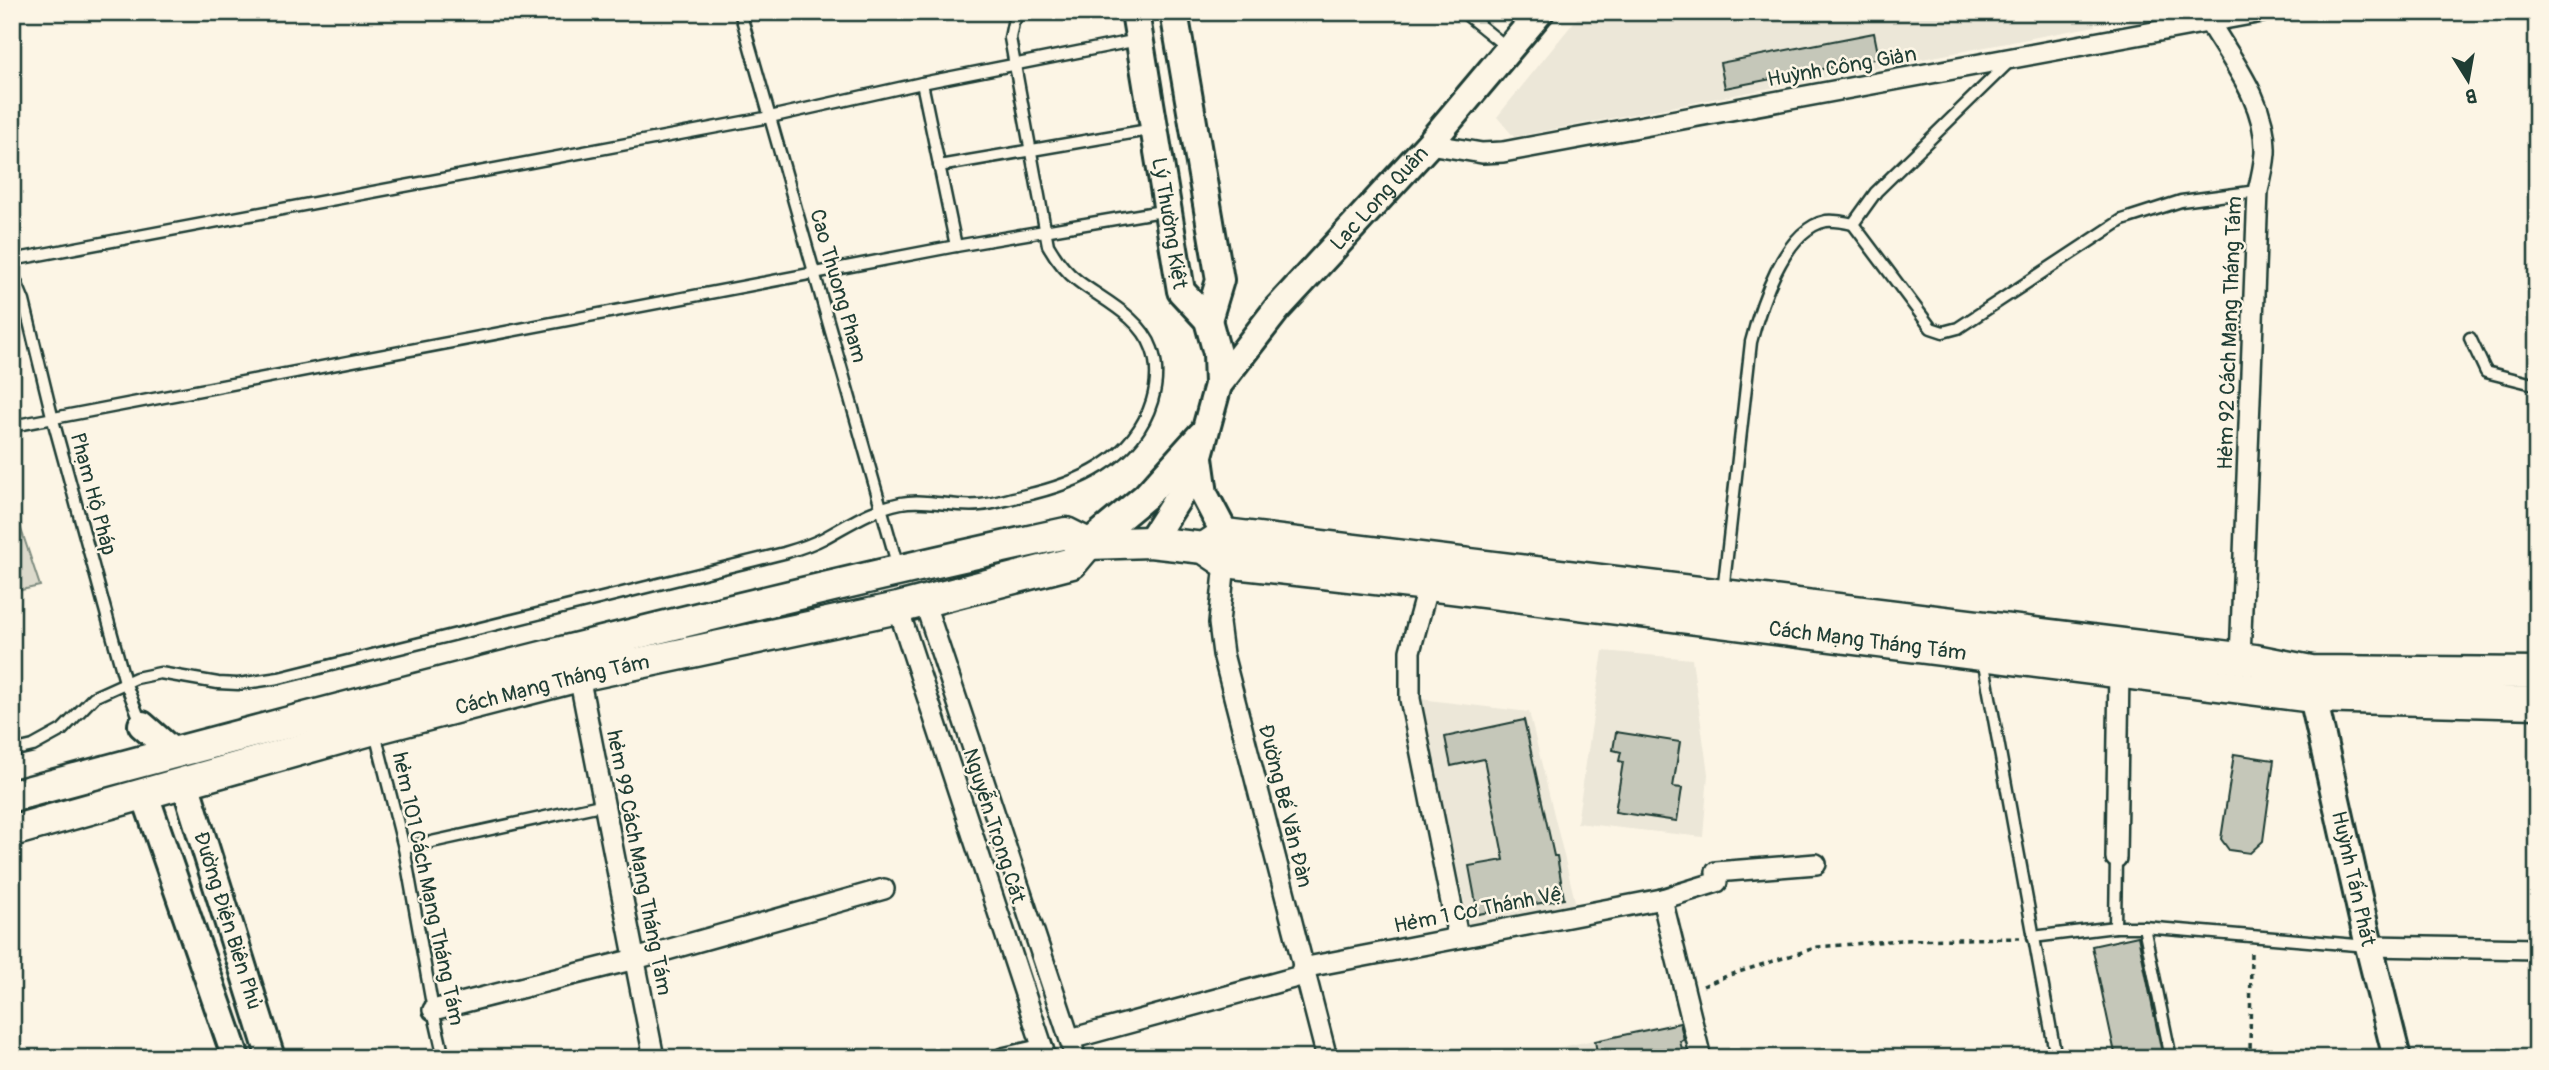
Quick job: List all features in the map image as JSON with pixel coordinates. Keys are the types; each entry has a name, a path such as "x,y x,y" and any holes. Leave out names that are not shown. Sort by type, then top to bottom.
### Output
{"main road":[{"name":"Lý Thường Kiệt","path":"1135,12 1181,291 1208,320"},
{"name":"Lý Thường Kiệt","path":"1174,12 1220,280 1208,320"},
{"name":"Lạc Long Quân","path":"1218,385 1277,309 1429,144 1540,12"},
{"name":"Lạc Long Quân","path":"1150,542 1187,484 1199,455 1218,385 1217,353 1208,320"},
{"name":"Lạc Long Quân","path":"1088,544 1146,496 1206,428"},
{"path":"1199,455 1200,483 1218,548"},
{"name":"Cách Mạng Tháng Tám","path":"12,796 777,599 1066,533 1088,544 1150,542 1722,596 2240,659 2312,684 2537,673"},
{"name":"Cách Mạng Tháng Tám","path":"12,831 374,729 579,676 910,604 1072,564 1088,544"},
{"name":"Cách Mạng Tháng Tám","path":"1218,548 1428,585 2119,672 2312,684 2537,703"},
{"path":"899,570 910,604"},
{"path":"777,599 786,632"},
{"name":"Huỳnh Tấn Phát","path":"2312,684 2369,946 2397,1058"},
{"path":"142,725 174,753 185,783"},
{"path":"142,725 136,762 145,795"},
{"name":"Đường Điện Biên Phủ","path":"185,783 271,1058"},
{"name":"Đường Điện Biên Phủ","path":"145,795 236,1058"}],"street":[{"name":"Huỳnh Công Giản","path":"1429,144 1462,151 1503,152 2262,12"},
{"name":"Hẻm 92 Cách Mạng Tháng Tám","path":"2209,22 2247,87 2260,116 2265,154 2258,191 2240,659"},
{"name":"Đường Bế Văn Đàn","path":"1218,548 1219,623 1223,654 1327,1058"},
{"path":"1428,585 1409,651 1410,699 1458,937"},
{"path":"910,604 1073,1049"},
{"name":"Nguyễn Trọng Cát","path":"910,604 1045,1053"},
{"path":"2116,858 2119,672"},
{"name":"hẻm 99 Cách Mạng Tháng Tám","path":"579,676 654,1058"},
{"name":"Hẻm 1 Cơ Thánh Vệ","path":"1073,1049 1303,972 1458,937 1662,898 1717,882 1716,872 1816,864"},
{"path":"433,1010 635,959 884,889"},
{"path":"1662,898 1701,1058"},
{"path":"2369,946 2537,949"},
{"path":"1003,1058 1045,1053"}],"lane":[{"name":"Cao Thuong Pham","path":"740,12 899,570"},
{"path":"12,751 33,746 62,730 94,697 136,677 160,673 238,684 279,678 784,553 823,539 866,513 903,503 962,507 984,505 1031,494 1076,480 1111,460 1127,446 1143,423 1156,384 1152,348 1143,332 1124,313 1077,280 1057,260 1048,245 1010,38 1019,12"},
{"path":"1463,12 1509,49"},
{"path":"12,260 770,117 922,83 1139,40"},
{"path":"1853,224 1876,192 2013,59"},
{"path":"922,83 956,246"},
{"path":"939,166 1154,129"},
{"path":"1722,596 1751,342 1762,302 1779,268 1801,235 1823,221 1853,224 1926,322 1938,331 1947,332 1990,308 2122,220 2181,201 2258,191"},
{"path":"12,426 956,246 1168,209"},
{"name":"Phạm Hộ Pháp","path":"12,272 24,301 53,420 125,682 142,725"},
{"path":"2470,338 2486,372 2537,385"},
{"path":"1983,655 2056,1058"},
{"name":"hẻm 101 Cách Mạng Tháng Tám","path":"374,729 404,848 444,1058"},
{"path":"404,848 605,804"},
{"path":"2115,927 2116,858"},
{"path":"2033,937 2115,927 2144,927 2369,946"},
{"path":"2144,927 2171,1058"}],"path":[{"path":"2250,1058 2251,935"},
{"path":"1686,993 1729,975 1818,947 1901,940 2033,937"}],"shaded area":[{"path":"1582,12 2092,12 2095,26 1514,137 1497,117"},
{"path":"12,502 40,586 12,592"},
{"path":"1603,651 1692,659 1708,774 1703,837 1577,823"},
{"path":"1420,699 1529,712 1576,905 1469,925"},
{"path":"1692,1018 1701,1058 1513,1058"}],"building":[{"path":"1874,33 1879,58 1725,88 1720,63"},
{"path":"1524,720 1554,856 1557,856 1564,899 1478,914 1469,866 1504,860 1484,759 1451,766 1445,737"},
{"path":"1616,732 1680,742 1673,787 1682,788 1677,821 1615,812 1623,762 1619,761 1621,752 1613,750"},
{"path":"2234,754 2274,760 2263,841 2250,853 2229,850 2221,839"},
{"path":"2138,936 2163,1058 2116,1058 2092,946"},
{"path":"1680,1023 1684,1058 1626,1058 1625,1053 1598,1058 1595,1041"}]}
